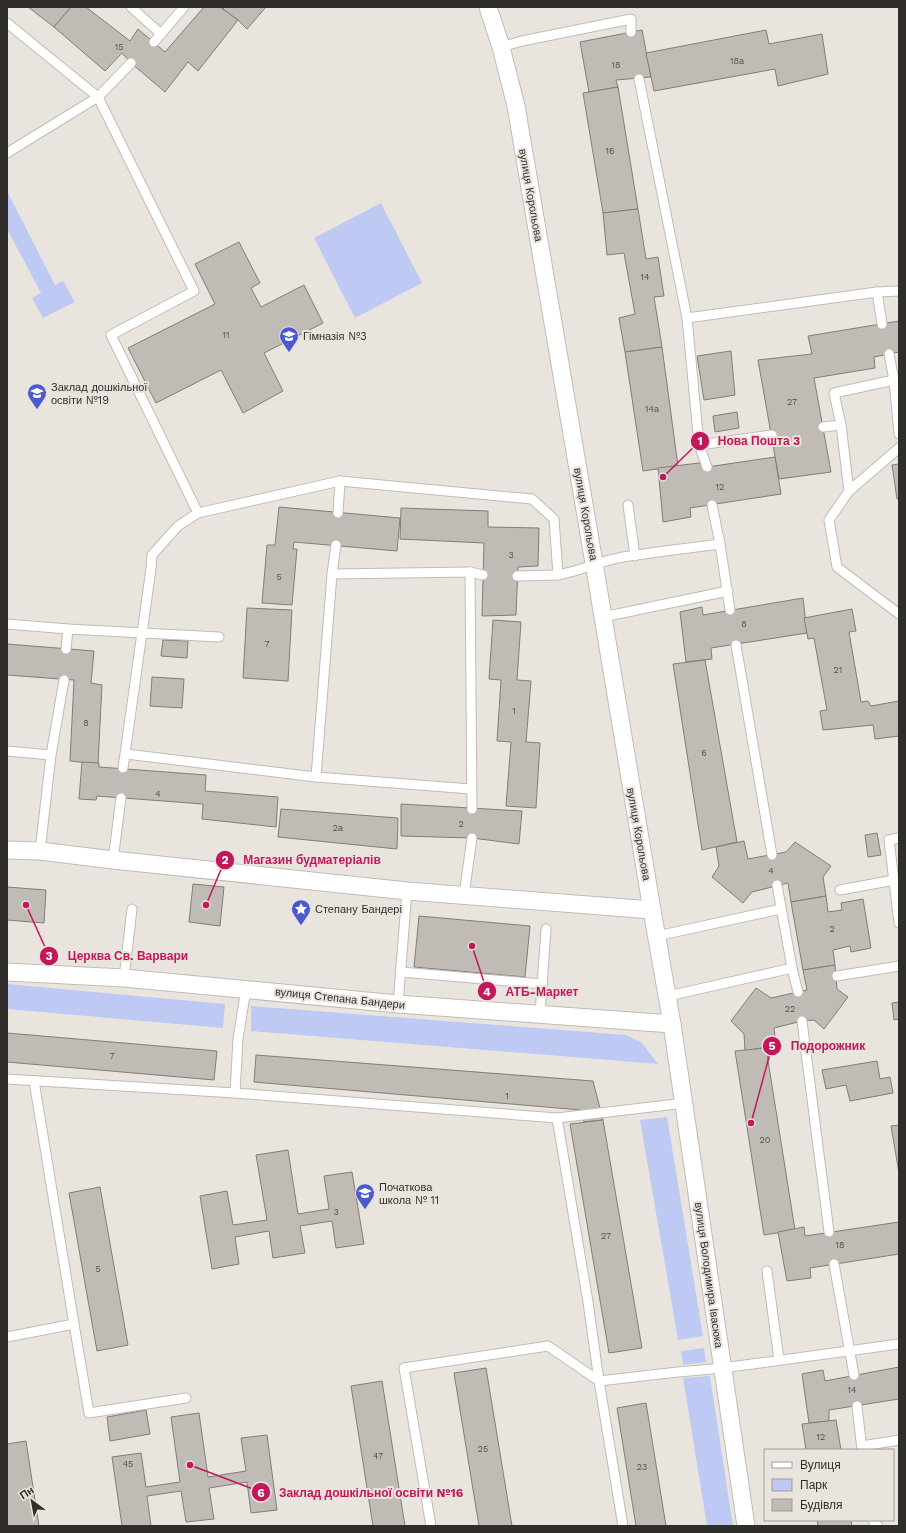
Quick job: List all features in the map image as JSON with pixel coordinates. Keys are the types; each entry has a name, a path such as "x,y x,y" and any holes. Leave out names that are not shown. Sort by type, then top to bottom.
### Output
{"street":[{"name":"вулиця Корольова","path":"488,7 501,47 516,106 672,1024"},
{"path":"7,850 40,851 113,860 407,890 652,910"},
{"name":"вулиця Степана Бандери","path":"7,972 124,978 246,988 398,1004 672,1024"},
{"name":"вулиця Володимира Івасюка","path":"672,1024 685,1103 746,1526"}],"lane":[{"path":"131,7 161,34"},
{"path":"154,42 184,7"},
{"path":"501,47 522,41 631,19 631,32"},
{"path":"7,23 98,98 194,291 111,335 198,513"},
{"path":"7,153 98,98 131,63"},
{"path":"639,79 687,318 699,445 707,467"},
{"path":"687,318 877,292 899,291"},
{"path":"877,292 882,324"},
{"path":"889,354 894,380 899,434"},
{"path":"849,491 841,425 834,393 894,380"},
{"path":"823,427 841,425"},
{"path":"699,445 772,435"},
{"path":"899,448 849,491 829,520 837,567 899,614"},
{"path":"124,768 152,555 178,526 198,513 340,481 532,499 554,519 558,574"},
{"path":"338,513 340,481"},
{"path":"628,505 635,556"},
{"path":"712,505 720,544 730,610"},
{"path":"517,576 572,572 594,563 720,544"},
{"path":"316,778 332,574 336,545"},
{"path":"332,574 470,572 483,575"},
{"path":"470,572 472,809"},
{"path":"603,617 728,591"},
{"path":"7,624 68,629 219,637"},
{"path":"66,649 68,629"},
{"path":"736,645 772,855"},
{"path":"40,851 51,755 64,680"},
{"path":"7,751 51,755"},
{"path":"126,754 316,778 471,789"},
{"path":"113,860 121,798"},
{"path":"464,895 472,838"},
{"path":"899,838 889,840 899,923"},
{"path":"840,890 894,880"},
{"path":"777,885 792,968 800,981 798,992"},
{"path":"398,1004 407,890"},
{"path":"124,978 132,909"},
{"path":"657,936 781,909"},
{"path":"540,1014 546,929"},
{"path":"837,976 899,966"},
{"path":"668,996 792,968"},
{"path":"400,972 542,984"},
{"path":"235,1093 238,1039 246,988"},
{"path":"802,1021 829,1232"},
{"path":"7,1079 235,1093 557,1118 685,1103"},
{"path":"34,1081 89,1413 186,1398"},
{"path":"557,1118 588,1302 599,1381 623,1526"},
{"path":"834,1264 841,1294 854,1375"},
{"path":"767,1271 779,1360"},
{"path":"7,1337 74,1324"},
{"path":"430,1526 404,1368 548,1346 599,1381 723,1368 899,1344"},
{"path":"857,1406 862,1448 899,1440"}],"green space":[{"path":"7,191 55,285 63,281 75,302 43,318 32,298 41,293 7,229"},
{"path":"381,203 422,283 355,318 314,238"},
{"path":"7,984 225,1004 223,1028 7,1009"},
{"path":"251,1006 626,1035 642,1043 658,1064 251,1031"},
{"path":"667,1117 703,1336 678,1340 640,1120"},
{"path":"704,1348 706,1362 683,1365 681,1351"},
{"path":"710,1376 733,1526 707,1526 683,1378"}],"building":[{"path":"28,7 71,7 54,27"},
{"path":"71,7 86,7 130,41 138,29 165,52 204,7 220,7 238,20 198,71 188,62 165,92 131,63 122,53 105,71 54,27"},
{"path":"225,7 266,7 247,29 223,9"},
{"path":"642,30 651,77 616,80 618,87 589,92 580,42"},
{"path":"766,30 769,44 822,34 828,74 778,86 775,69 654,91 646,53"},
{"path":"618,87 638,209 603,213 583,93"},
{"path":"638,209 646,259 658,257 664,296 654,297 662,347 625,352 619,318 635,314 624,253 607,255 603,213"},
{"path":"239,242 260,283 251,288 261,307 304,285 323,323 264,353 283,391 243,413 221,370 156,403 128,348 215,304 195,264"},
{"path":"899,321 899,352 874,357 875,368 814,378 831,472 779,479 758,360 812,354 808,336"},
{"path":"662,347 678,466 643,471 625,352"},
{"path":"731,351 735,395 704,400 697,356"},
{"path":"737,412 739,428 715,432 713,416"},
{"path":"775,457 781,494 690,508 691,517 663,522 658,468 699,463 707,467"},
{"path":"899,464 899,499 897,499 892,465"},
{"path":"279,507 400,518 397,551 294,542 293,549 297,549 292,605 262,603 267,545 275,545"},
{"path":"401,508 488,511 488,527 539,528 538,566 518,567 516,615 482,616 484,543 400,539"},
{"path":"803,598 807,633 711,648 712,659 686,662 680,612 702,607 703,615"},
{"path":"247,608 292,610 288,681 243,678"},
{"path":"852,609 856,631 849,632 861,702 868,701 871,706 899,701 899,736 875,739 873,725 823,730 820,711 827,710 814,638 808,639 804,618"},
{"path":"493,620 521,622 517,680 531,681 526,742 540,743 536,808 506,806 511,742 497,741 501,680 489,679"},
{"path":"163,640 188,641 187,658 161,656"},
{"path":"7,644 94,651 91,683 102,685 98,764 70,761 74,680 7,675"},
{"path":"705,660 737,842 702,850 673,664"},
{"path":"152,677 184,679 182,708 150,706"},
{"path":"82,762 99,763 99,767 206,775 205,791 278,797 276,827 202,819 203,804 97,796 96,800 79,799"},
{"path":"401,804 522,811 519,844 472,838 401,836"},
{"path":"281,809 398,818 397,849 278,837"},
{"path":"877,833 881,855 868,857 865,835"},
{"path":"744,841 748,859 786,852 795,842 831,866 823,877 826,896 791,902 788,883 752,892 743,903 712,877 719,866 716,847"},
{"path":"193,884 224,887 220,926 189,922"},
{"path":"7,887 46,890 44,923 7,920"},
{"path":"826,896 828,912 842,910 841,903 863,899 871,948 851,952 850,946 833,950 835,965 803,970 791,902"},
{"path":"419,916 530,926 525,977 414,967"},
{"path":"835,965 837,989 848,997 824,1029 814,1020 802,1021 774,1028 776,1045 745,1051 744,1034 731,1021 756,988 771,998 807,990 803,970"},
{"path":"899,1002 899,1019 894,1020 892,1003"},
{"path":"7,1033 217,1051 214,1080 7,1062"},
{"path":"766,1048 795,1230 764,1235 735,1051"},
{"path":"256,1055 593,1081 603,1120 584,1122 581,1110 254,1082"},
{"path":"877,1061 880,1079 890,1077 893,1093 850,1101 846,1085 826,1089 822,1070"},
{"path":"603,1120 642,1348 609,1353 570,1124"},
{"path":"899,1125 899,1173 891,1126"},
{"path":"288,1150 298,1214 329,1209 324,1176 352,1172 364,1244 336,1248 332,1221 300,1226 305,1253 273,1258 269,1231 235,1237 239,1264 212,1269 200,1196 227,1191 233,1225 267,1220 256,1155"},
{"path":"100,1187 128,1345 97,1351 69,1193"},
{"path":"899,1222 899,1254 810,1268 811,1278 787,1281 778,1232 804,1227 805,1236"},
{"path":"899,1367 899,1399 829,1410 829,1421 809,1423 802,1374 823,1370 825,1381"},
{"path":"486,1368 512,1526 479,1526 454,1373"},
{"path":"382,1381 405,1526 373,1526 351,1386"},
{"path":"646,1403 666,1526 636,1526 617,1408"},
{"path":"146,1410 150,1434 110,1441 107,1417"},
{"path":"199,1413 208,1477 246,1471 241,1438 267,1435 277,1510 251,1513 247,1482 209,1488 214,1519 186,1522 181,1491 147,1496 151,1526 122,1526 112,1457 141,1453 146,1487 180,1482 171,1417"},
{"path":"836,1420 841,1449 806,1449 802,1424"},
{"path":"26,1441 39,1526 7,1526 7,1444"},
{"path":"817,1521 851,1521 852,1526 818,1526"}],"place":[{"name":"Гімназія №3","path":"289,353"},
{"name":"Заклад дошкільної освіти №19","path":"37,410"},
{"name":"Нова Пошта 3","path":"663,477"},
{"name":"Церква Св. Варвари","path":"26,905"},
{"name":"Магазин будматеріалів","path":"206,905"},
{"name":"Степану Бандері","path":"301,926"},
{"name":"АТБ-Маркет","path":"472,946"},
{"name":"Подорожник","path":"751,1123"},
{"name":"Початкова школа № 11","path":"365,1210"},
{"name":"Заклад дошкільної освіти №16","path":"190,1465"}]}
